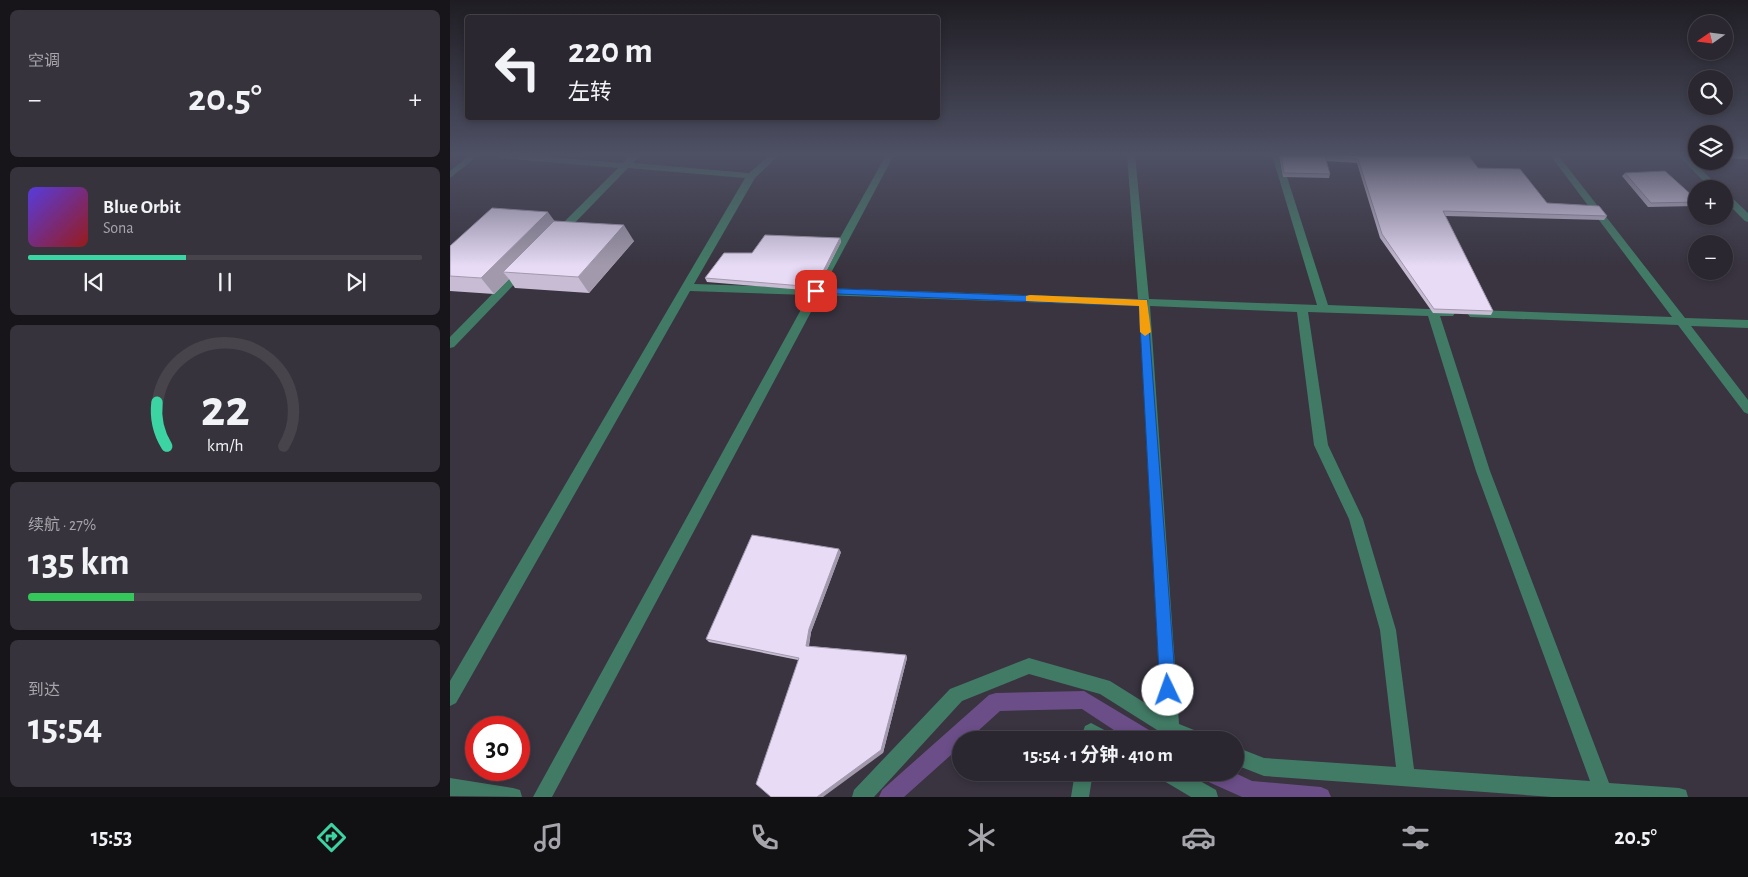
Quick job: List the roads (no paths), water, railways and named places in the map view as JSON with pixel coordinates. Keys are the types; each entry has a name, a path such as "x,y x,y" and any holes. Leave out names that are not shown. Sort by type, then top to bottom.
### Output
{"street":[{"path":"552,240 599,192"},
{"path":"450,697 742,192"},
{"path":"542,797 870,192"},
{"path":"1134,192 1144,302 1171,729"},
{"path":"1288,192 1324,309"},
{"path":"1582,192 1748,410"},
{"path":"1733,204 1748,219"},
{"path":"450,344 531,261"},
{"path":"687,287 1433,313 1489,310 1748,324"},
{"path":"1302,308 1321,445 1356,519 1388,630 1406,777"},
{"path":"1433,313 1483,471 1603,792"},
{"path":"861,797 956,695 1028,666 1104,687 1176,731"},
{"path":"1244,759 1264,767 1679,797"},
{"path":"1080,797 1083,781"},
{"path":"1181,781 1209,797"},
{"path":"450,788 513,797"}],"waterway":[{"path":"963,731 996,702 1084,700 1133,731"},
{"path":"889,797 952,741"},
{"path":"1229,781 1252,791 1321,797"}]}
